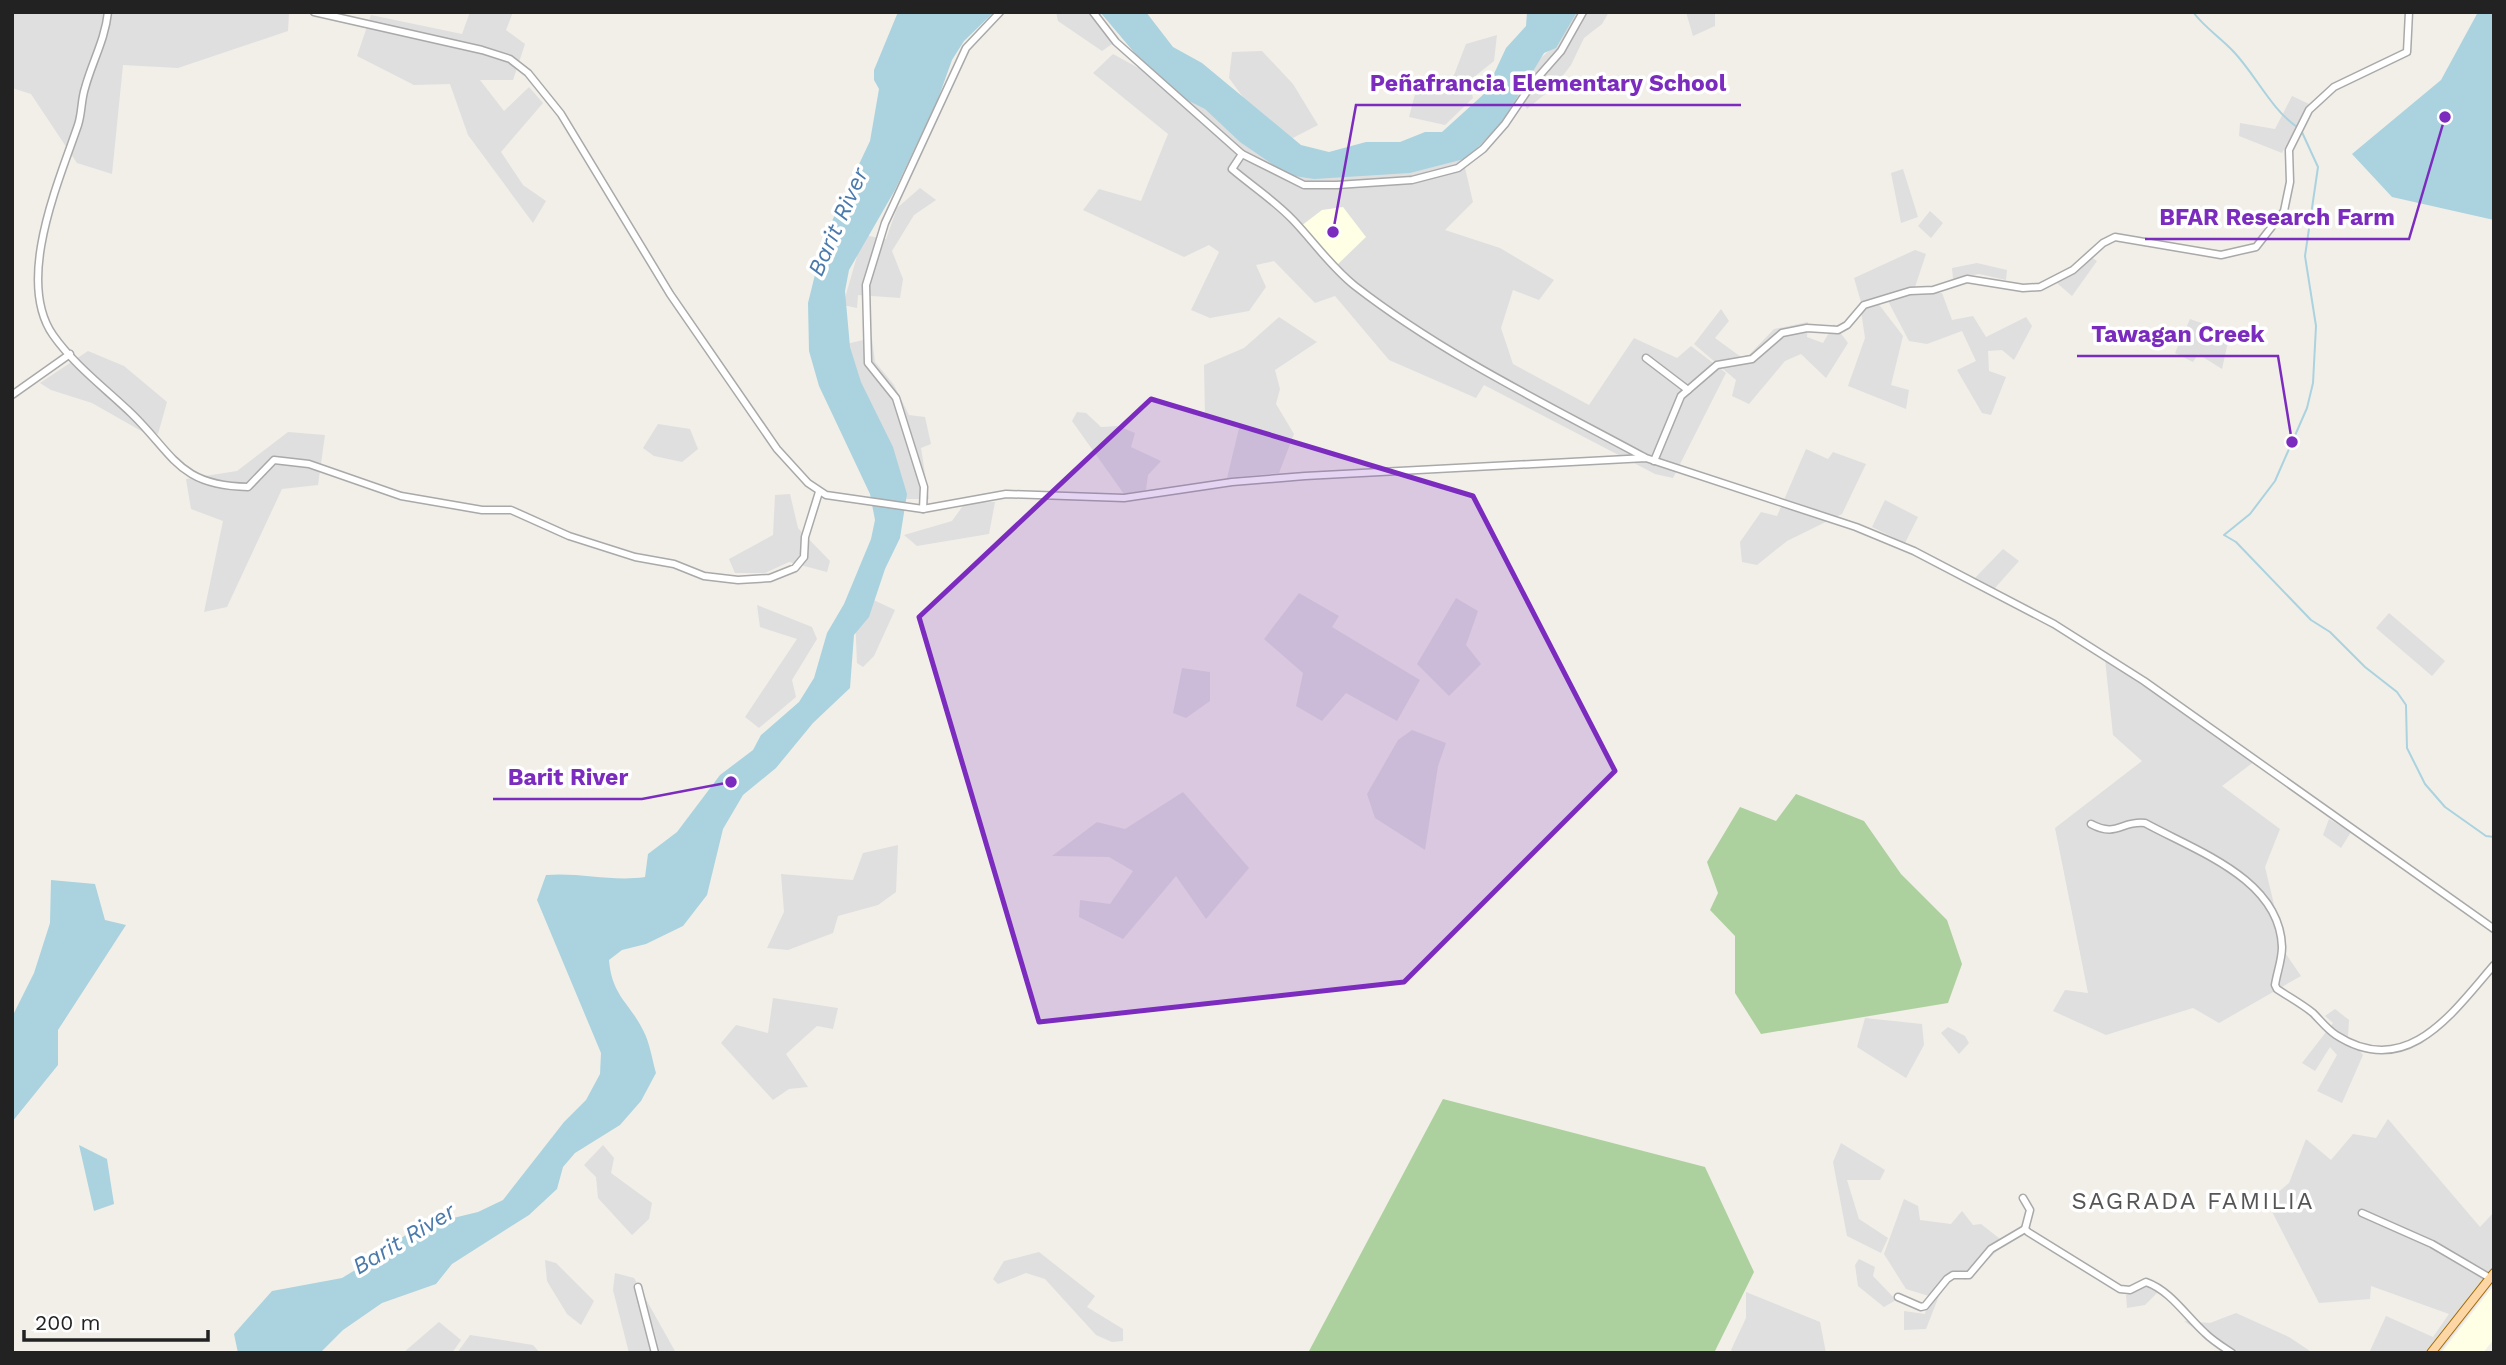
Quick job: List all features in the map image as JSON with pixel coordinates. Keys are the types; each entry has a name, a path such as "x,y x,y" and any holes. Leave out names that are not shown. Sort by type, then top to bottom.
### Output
{"main road":[{"path":"2431,1353 2492,1275"}],"street":[{"path":"108,12 106,32 85,87 82,111 44,237 38,303 52,334 147,429 172,461 202,480 248,488 274,460 309,464 401,496 482,510 510,510 569,536 635,558 674,565 717,578 770,578 795,568 804,557 805,537 819,492"},
{"path":"314,12 491,52 510,59 528,73 561,114 700,340 777,449 819,492 835,499 923,509 1006,494 1124,498 1232,482 1306,476 1646,458"},
{"path":"923,509 924,487 896,398 868,363 866,285 885,223 966,48 1000,12"},
{"path":"1093,12 1116,43 1242,154 1279,175 1304,185 1358,185 1412,180 1458,168 1483,149 1505,124 1532,84 1561,51 1583,12"},
{"path":"1654,461 1681,396 1717,365 1752,359 1782,332 1807,328 1842,329 1864,304 1892,296 1933,290 1971,278 2023,288 2039,288 2073,270 2113,237 2189,247 2221,255 2253,249 2265,239 2284,211 2291,169 2289,150 2309,110 2334,87 2407,52 2409,12"},
{"path":"1242,154 1232,169 1294,221 1318,250 1352,283 1399,319 1497,378 1646,458 1856,527 1925,556 2054,624 2144,681 2494,929"},
{"path":"12,395 70,354"},
{"path":"1646,358 1688,390"},
{"path":"2091,824 2111,831 2137,822 2145,823 2228,867 2271,906 2282,947 2275,985 2277,989 2311,1012 2337,1035 2361,1046 2392,1050 2423,1039 2442,1025 2494,965"},
{"path":"1898,1297 1921,1307 1925,1306 1947,1279 1953,1275 1966,1277 1991,1249 2025,1229 2030,1210 2023,1198"},
{"path":"2362,1213 2432,1244 2492,1275"},
{"path":"2025,1229 2069,1261 2120,1289 2130,1290 2146,1282 2152,1284 2174,1300 2207,1335 2232,1353"},
{"path":"638,1287 655,1353"}],"highlighted area":[{"path":"1151,399 1473,496 1615,771 1404,982 1039,1022 919,617"}],"shaded area":[{"path":"12,12 289,13 288,31 178,68 123,65 112,174 77,163 31,94 12,88"},
{"path":"470,12 513,12 506,30 525,44 513,80 480,80 504,111 529,87 543,103 501,152 523,185 546,201 533,223 468,135 450,84 414,85 357,56 371,15 462,34"},
{"path":"1056,12 1095,12 1118,40 1102,51 1058,21"},
{"path":"1568,12 1609,12 1602,24 1584,38 1571,65 1555,86 1527,109 1516,89 1526,71 1551,49"},
{"path":"1686,12 1715,12 1715,26 1693,36"},
{"path":"1497,35 1494,61 1469,81 1473,98 1445,125 1409,117 1415,94 1454,75 1466,44"},
{"path":"1262,51 1293,84 1318,125 1285,142 1253,111 1229,78 1232,52"},
{"path":"1113,54 1204,104 1275,165 1462,155 1473,202 1445,230 1500,248 1554,280 1539,300 1513,290 1501,328 1513,364 1589,405 1634,338 1677,358 1691,346 1726,373 1673,478 1655,474 1484,385 1476,398 1389,360 1335,296 1315,303 1274,261 1256,265 1266,287 1249,311 1210,318 1191,310 1219,252 1209,245 1184,257 1083,210 1099,189 1141,201 1168,134 1093,73"},
{"path":"2292,96 2309,104 2282,153 2239,136 2240,123 2275,129"},
{"path":"1903,169 1918,217 1901,223 1891,173"},
{"path":"920,188 936,200 914,215 892,251 903,279 900,298 858,295 857,308 843,305 863,235 886,239 897,208"},
{"path":"1343,207 1366,237 1337,265 1317,249 1301,226 1322,210"},
{"path":"1930,211 1943,223 1931,238 1918,226"},
{"path":"1915,250 1926,254 1915,287 1861,302 1854,278"},
{"path":"2089,256 2097,261 2072,296 2057,283"},
{"path":"1977,263 2007,270 2006,280 1979,274 1953,279 1952,268"},
{"path":"1913,293 1942,293 1952,320 1973,316 1986,337 2026,317 2032,326 2014,360 2002,350 1988,351 1989,371 2006,377 1991,415 1982,413 1957,370 1976,361 1962,331 1927,344 1909,341 1888,301"},
{"path":"1877,302 1903,336 1891,385 1909,390 1906,409 1848,386 1865,338 1861,311"},
{"path":"1721,309 1729,321 1715,338 1741,357 1749,355 1774,329 1808,322 1807,337 1823,343 1834,324 1848,343 1826,378 1801,354 1785,361 1749,404 1732,396 1736,380 1694,344"},
{"path":"1279,317 1317,342 1275,370 1280,389 1276,404 1294,434 1279,473 1227,478 1240,424 1205,415 1204,365 1244,348"},
{"path":"2190,319 2230,333 2222,369 2198,354 2193,362 2175,353"},
{"path":"872,338 875,362 894,385 909,415 925,417 931,444 921,448 929,499 902,499 859,384 846,344"},
{"path":"88,351 124,366 167,402 158,434 143,432 92,403 51,390 40,383"},
{"path":"1077,412 1086,413 1101,427 1118,426 1135,433 1131,447 1161,461 1148,475 1146,490 1124,494 1072,421"},
{"path":"658,424 690,429 698,449 682,462 654,456 643,448"},
{"path":"288,432 325,435 318,485 282,489 227,607 204,612 223,521 191,509 186,479 237,471"},
{"path":"1806,449 1828,459 1833,452 1866,464 1842,514 1787,541 1757,565 1742,562 1740,542 1761,512 1777,516"},
{"path":"790,494 798,528 830,561 827,572 789,562 765,573 735,573 729,559 773,535 775,495"},
{"path":"1885,500 1918,517 1905,543 1872,527"},
{"path":"995,502 989,534 917,546 904,535 952,521 965,503"},
{"path":"2003,549 2019,561 1994,589 1975,578"},
{"path":"1299,593 1339,616 1332,627 1420,680 1397,721 1346,693 1322,721 1296,706 1303,673 1264,639"},
{"path":"865,596 895,610 874,656 863,667 857,663 855,617"},
{"path":"1456,598 1478,611 1466,645 1481,664 1449,696 1417,664"},
{"path":"757,605 812,627 817,639 792,680 796,697 759,728 745,717 797,639 760,627"},
{"path":"2389,613 2445,661 2432,676 2376,628"},
{"path":"2105,659 2255,761 2222,786 2280,829 2265,867 2286,954 2301,976 2219,1023 2193,1008 2106,1035 2053,1011 2065,990 2088,993 2055,828 2142,761 2113,735"},
{"path":"1182,668 1210,672 1210,701 1186,718 1173,713"},
{"path":"1412,730 1446,743 1438,766 1425,850 1375,818 1367,794 1398,740"},
{"path":"1183,792 1249,868 1206,919 1176,876 1123,939 1079,917 1080,900 1110,904 1133,871 1109,857 1052,856 1097,822 1125,829"},
{"path":"2329,819 2351,832 2341,848 2323,835"},
{"path":"898,845 896,892 878,905 838,916 833,933 788,950 767,948 784,912 781,874 853,880 863,853"},
{"path":"773,998 838,1008 833,1029 817,1026 786,1054 808,1087 789,1089 773,1100 721,1043 736,1025 768,1033"},
{"path":"2335,1009 2349,1020 2348,1036 2363,1055 2342,1103 2317,1091 2337,1055 2330,1047 2315,1071 2302,1063 2333,1023 2325,1016"},
{"path":"1865,1018 1922,1024 1924,1045 1906,1078 1857,1047"},
{"path":"1948,1027 1965,1036 1969,1043 1959,1054 1941,1033"},
{"path":"2388,1119 2480,1227 2494,1212 2494,1282 2439,1353 2369,1353 2386,1316 2433,1337 2449,1314 2371,1286 2370,1299 2319,1303 2267,1202 2289,1183 2306,1139 2331,1160 2353,1134 2376,1138"},
{"path":"1841,1143 1885,1170 1880,1180 1847,1180 1859,1219 1888,1238 1881,1253 1847,1236 1833,1162"},
{"path":"603,1145 614,1158 611,1173 652,1203 649,1219 632,1235 598,1198 596,1177 584,1165"},
{"path":"1904,1199 1918,1206 1920,1220 1951,1224 1962,1211 1973,1225 1981,1224 2000,1239 1998,1250 1966,1280 1953,1276 1944,1283 1926,1329 1904,1330 1904,1311 1925,1314 1929,1296 1906,1289 1884,1254"},
{"path":"1039,1252 1095,1296 1087,1307 1123,1329 1123,1341 1112,1342 1096,1335 1045,1279 1026,1273 998,1284 993,1279 1004,1261"},
{"path":"1859,1259 1875,1267 1873,1276 1896,1300 1884,1307 1858,1286 1855,1265"},
{"path":"545,1260 556,1263 594,1301 581,1325 567,1314 547,1281"},
{"path":"615,1273 634,1278 676,1353 629,1353 613,1290"},
{"path":"2146,1284 2157,1293 2145,1305 2127,1308 2126,1295"},
{"path":"2494,1285 2494,1339 2483,1353 2441,1353"},
{"path":"1746,1292 1820,1322 1826,1353 1734,1353 1731,1350 1746,1318"},
{"path":"2236,1313 2289,1337 2313,1353 2229,1353 2184,1321 2210,1323"},
{"path":"439,1322 461,1340 452,1353 403,1353"},
{"path":"470,1335 533,1345 540,1353 457,1353"}],"green space":[{"path":"1796,794 1864,821 1901,874 1947,920 1962,964 1948,1003 1761,1034 1735,993 1735,936 1710,910 1718,893 1707,862 1740,807 1776,821"},
{"path":"1443,1099 1705,1167 1754,1272 1714,1353 1308,1353"}],"water":[{"path":"898,12 994,12 964,41 952,60 938,99 895,190 849,270 845,291 850,347 861,382 893,447 907,494 900,538 885,569 869,617 854,635 850,688 813,723 776,768 743,795 723,829 707,895 683,926 646,944 622,950 609,960 617,991 638,1020 656,1073 641,1101 620,1125 575,1153 563,1167 557,1189 529,1215 452,1264 436,1284 382,1303 343,1330 320,1353 238,1353 234,1334 272,1291 342,1278 375,1258 416,1227 478,1212 503,1200 564,1122 586,1100 600,1074 601,1053 537,900 546,875 645,877 648,854 677,832 720,775 753,750 761,735 799,702 814,678 827,633 844,604 871,539 875,520 870,494 819,386 809,351 808,303 824,238 870,141 879,89 874,80 874,70"},
{"path":"1100,12 1146,12 1173,47 1202,63 1301,145 1329,152 1366,142 1400,142 1425,132 1442,132 1485,93 1506,48 1526,26 1527,12 1577,12 1556,48 1544,53 1503,121 1468,158 1410,173 1314,179 1288,175 1240,142 1205,109 1185,99 1138,57"},
{"path":"2478,12 2494,12 2494,220 2392,197 2352,154 2441,80"},
{"path":"51,880 95,884 105,920 126,925 58,1030 58,1065 12,1122 12,1017 34,973 50,923"},
{"path":"79,1145 107,1159 114,1204 94,1211"}],"waterway":[{"path":"2193,12 2233,51 2271,101 2297,127"},
{"path":"2301,130 2318,167 2305,256 2316,326 2313,383 2307,408 2275,481 2250,514 2224,535 2236,542 2311,620 2330,632 2365,667 2397,692 2406,705 2407,748 2425,784 2445,807 2486,836 2494,837"}],"place":[{"name":"BFAR Research Farm","path":"2445,117"},
{"name":"Peñafrancia Elementary School","path":"1333,232"},
{"name":"Tawagan Creek","path":"2292,442"},
{"name":"Barit River","path":"731,782"}],"district":[{"name":"SAGRADA FAMILIA","path":"2193,1201"}]}
